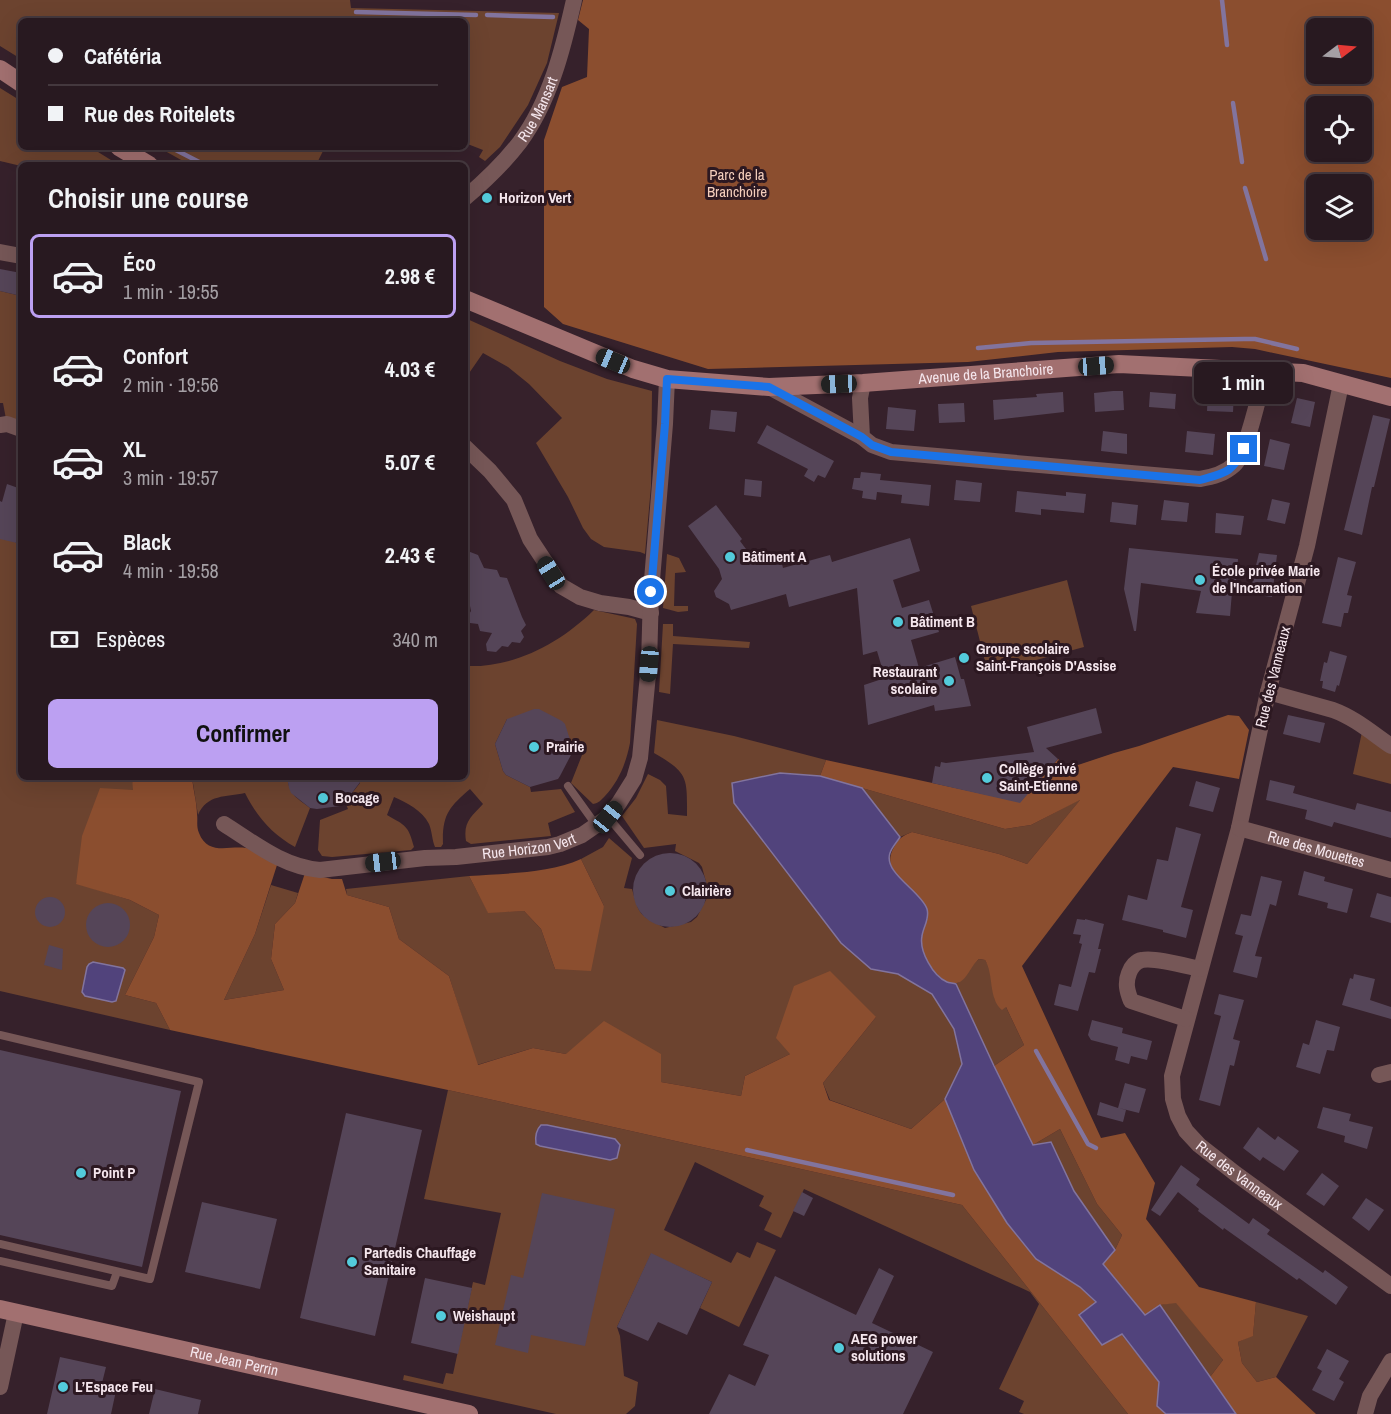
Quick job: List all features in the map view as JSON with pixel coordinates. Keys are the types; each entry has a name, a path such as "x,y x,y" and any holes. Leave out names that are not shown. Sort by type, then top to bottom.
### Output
{"main road":[{"path":"0,69 18,81"},
{"path":"124,150 144,162"},
{"name":"Avenue de la Branchoire","path":"468,300 633,369 667,379 769,387 863,383 1119,364 1303,373 1391,397"},
{"name":"Rue Jean Perrin","path":"8,1311 469,1414"}],"street":[{"name":"Rue Mansart","path":"468,195 503,162 521,141 536,115 552,80 574,0"},
{"path":"0,252 18,255"},
{"path":"769,387 862,437 872,445 891,452 1200,480 1221,474 1236,464 1244,449 1264,372"},
{"name":"Rue Horizon Vert","path":"224,824 272,855 291,864 320,870 425,858 538,849 571,840 602,821 618,803 634,779 640,758 649,664 667,379"},
{"path":"862,437 860,398 863,383"},
{"name":"Rue des Vanneaux","path":"1341,384 1307,546 1268,692 1239,828 1172,1076 1173,1099 1186,1131 1199,1145 1391,1286"},
{"path":"0,425 7,424 18,428"},
{"path":"468,450 490,471 514,501 530,538 561,586 580,597 600,603 651,613"},
{"path":"1268,692 1343,714 1357,721 1391,746"},
{"name":"Rue des Mouettes","path":"1239,828 1391,870"},
{"path":"1186,1019 1131,1001 1126,991 1128,977 1131,967 1140,960 1150,959 1200,969"},
{"path":"0,1387 8,1311"},
{"path":"1365,1414 1370,1396 1391,1361"}],"lane":[{"path":"568,786 640,855"},
{"path":"0,1035 199,1083 150,1279 0,1244"},
{"path":"0,1261 112,1286 117,1272"}],"shaded area":[{"path":"0,0 350,0 351,8 559,13 547,63 528,105 500,147 485,161 479,157 483,150 468,144 468,18 18,18 18,57 0,46"},
{"path":"0,88 18,99 18,150 95,150 114,162 18,162 18,165 0,161"},
{"path":"163,150 324,150 318,162 185,162"},
{"path":"0,291 18,295 18,421 6,419 3,403 0,403"},
{"path":"468,319 560,361 607,379 652,391 651,486 645,554 604,547 591,539 536,443 562,418 529,384 508,367 483,353 468,375"},
{"path":"0,523 18,543 18,780 132,780 134,790 76,883 130,900 159,915 154,937 125,995 156,1003 170,1030 0,991"},
{"path":"667,554 679,558 686,572 675,573 674,606 688,606 688,611 678,612 663,608"},
{"path":"1067,580 1084,647 988,673 971,606"},
{"path":"594,610 635,619 637,624 630,743 618,778 601,800 593,804 571,783 584,750 573,749 507,719 495,744 503,771 506,775 530,787 531,792 561,789 575,812 548,823 551,836 471,844 466,841 467,824 483,804 470,789 448,812 441,847 435,847 429,824 422,815 409,804 394,797 387,815 408,830 414,847 411,850 322,856 318,850 320,820 348,809 345,802 360,780 468,780 468,666 501,663 535,652"},
{"path":"663,624 673,624 673,636 750,642 749,648 673,644 670,694 659,692"},
{"path":"657,720 734,736 826,760 820,776 780,773 871,969 898,974 932,994 954,1029 962,1065 945,1099 911,1129 830,1100 823,1083 876,1017 745,1076 741,1096 661,1082 566,1054 533,1048 477,1065 449,976 399,939 389,907 347,895 346,889 469,876 488,912 524,911 541,929 555,969 604,906 581,859 603,847 609,838 632,858 624,888 632,889 642,914 665,928 691,922 697,917 709,893 702,867 699,863 675,851 676,844 644,848 622,816 636,798 648,774 666,786 668,814 687,816 687,793 684,778 674,766 654,753"},
{"path":"1362,732 1391,752 1391,784 1353,774"},
{"path":"780,773 820,776 862,788 900,837 890,853 889,860 897,875 918,895 927,909 928,916 922,942 925,956 932,969 942,979 956,984 1033,1145 1051,1142 1074,1191 1115,1250 1103,1264 1145,1315 1160,1305 1236,1414 1166,1414 1157,1406 1159,1382 1122,1334 1102,1345 1079,1315 1096,1302 1080,1287 1036,1259 1007,1223 974,1170 945,1099 962,1064 954,1029 932,994 898,974 871,969 841,943 734,803 732,783"},
{"path":"192,780 288,780 292,792 310,808 295,847 266,824 245,793 212,800 206,803 198,815"},
{"path":"862,788 1005,829 1031,825 1081,799 1027,864 999,854 912,832 900,837"},
{"path":"271,885 298,893 295,903 275,924 271,959 284,990 224,1000 255,934"},
{"path":"979,959 985,960 989,966 995,1000 1006,1007 1024,1045 994,1066 956,984"},
{"path":"93,962 125,970 116,1001 85,996 82,992 87,967"},
{"path":"448,1090 962,1205 1128,1414 1024,1414 1019,1412 1024,1401 999,1389 1039,1304 1030,1292 804,1189 781,1238 764,1230 772,1213 759,1206 764,1196 695,1162 664,1230 731,1263 737,1252 750,1258 757,1242 776,1250 739,1327 700,1308 712,1282 651,1254 617,1327 624,1376 638,1382 635,1406 626,1414 556,1414 403,1380 404,1375 443,1384 446,1373 453,1374 473,1282 485,1285 501,1213 424,1199"},
{"path":"541,1125 615,1139 620,1145 617,1158 610,1160 540,1146 536,1144 536,1139"},
{"path":"1060,1129 1097,1204 1122,1235 1115,1250 1074,1191 1051,1142 1033,1145"},
{"path":"1176,1302 1223,1360 1210,1377 1160,1305"},
{"path":"1256,1302 1308,1316 1276,1377 1257,1382 1242,1363 1238,1342 1253,1335"}],"green space":[{"name":"Parc de la Branchoire","path":"583,0 1391,0 1391,378 1255,349 1232,347 1058,352 968,362 708,369 563,324 544,307 544,140 562,87 587,77 589,29 578,20"},
{"path":"1228,715 1239,716 1249,730 1239,779 1173,767 1022,966 1101,1138 1125,1133 1155,1183 1146,1219 1199,1287 1256,1302 1253,1336 1238,1342 1242,1363 1257,1382 1276,1377 1316,1414 1236,1414 1210,1377 1223,1360 1176,1303 1160,1305 1145,1315 1103,1264 1115,1250 1122,1235 1097,1204 1060,1129 1033,1145 994,1066 1024,1045 1006,1007 1002,1010 995,1000 985,960 979,959 960,982 951,983 933,970 922,950 922,937 928,916 915,894 894,872 890,861 899,839 912,832 999,854 1027,864 1080,800 1031,825 1005,829 820,776 826,760 1020,802 1058,759 1069,768"},
{"path":"132,780 192,780 198,828 203,841 215,848 253,850 277,865 255,934 224,1000 284,990 271,959 275,924 295,903 305,873 342,879 347,895 389,907 399,939 449,976 478,1065 533,1048 566,1054 604,1021 661,1054 661,1082 741,1096 745,1076 790,1054 776,1038 794,986 830,971 876,1017 823,1083 829,1100 911,1129 945,1099 974,1170 1007,1223 1036,1259 1080,1287 1096,1303 1079,1314 1121,1334 1159,1382 1157,1406 1166,1414 1128,1414 962,1205 170,1030 156,1003 125,995 154,937 159,915 130,900 76,884 82,836 100,788 133,790"},
{"path":"581,859 604,906 591,971 555,969 541,929 524,911 488,913 469,876 554,868"}],"building":[{"path":"0,269 18,272 18,295 0,291"},
{"path":"1123,391 1124,410 1095,412 1094,393"},
{"path":"1208,391 1234,393 1233,412 1207,411"},
{"path":"1063,392 1064,412 994,420 993,400 1037,397 1036,394"},
{"path":"1150,392 1176,394 1175,409 1149,407"},
{"path":"1297,398 1315,402 1310,427 1291,423"},
{"path":"964,403 965,422 939,423 938,404"},
{"path":"888,407 916,410 914,431 886,429"},
{"path":"711,410 737,412 735,432 709,429"},
{"path":"1373,415 1390,419 1362,535 1344,530"},
{"path":"767,425 834,461 825,478 818,475 814,482 804,476 808,469 757,443"},
{"path":"1103,431 1127,434 1127,454 1101,451"},
{"path":"1187,431 1215,434 1213,455 1185,452"},
{"path":"1270,439 1290,444 1284,470 1264,466"},
{"path":"861,472 881,474 880,480 931,485 929,506 901,503 902,495 877,492 876,500 862,498 863,491 852,489 854,478 860,478"},
{"path":"745,479 762,481 761,497 744,495"},
{"path":"956,480 982,483 980,502 954,500"},
{"path":"7,484 18,488 18,543 0,539 0,501 2,502"},
{"path":"1017,491 1066,496 1066,492 1086,494 1084,513 1041,509 1041,515 1015,512"},
{"path":"1272,499 1290,503 1285,524 1267,520"},
{"path":"1164,500 1189,503 1187,522 1161,520"},
{"path":"1112,502 1138,505 1136,525 1110,522"},
{"path":"716,505 742,539 740,541 749,553 750,564 780,556 783,568 830,555 832,562 910,538 920,571 893,580 902,608 929,600 939,632 911,640 919,668 955,657 971,706 935,711 934,705 868,725 864,685 885,678 877,651 863,655 857,588 789,607 786,594 731,610 729,604 716,597 714,591 722,579 719,569 688,526"},
{"path":"1216,513 1244,516 1241,535 1215,533"},
{"name":"École privée Marie de l'Incarnation","path":"1129,548 1238,559 1230,616 1196,613 1201,591 1141,583 1136,631 1134,631 1124,589"},
{"path":"468,551 478,555 484,568 497,570 500,577 507,578 526,625 521,631 524,637 520,643 512,642 508,647 502,646 496,652 487,651 486,644 492,633 480,631 478,624 470,623 468,616 471,611 468,596"},
{"path":"1259,553 1277,555 1272,597 1249,594"},
{"path":"1338,557 1356,562 1347,595 1352,596 1348,613 1344,613 1341,627 1322,623"},
{"path":"1330,651 1347,656 1339,686 1337,685 1335,692 1322,688 1323,681 1320,681 1324,662 1327,663"},
{"path":"1096,708 1102,733 1046,748 1058,759 1020,803 932,783 935,766 940,767 941,762 1034,752 1027,727"},
{"name":"Prairie","path":"539,709 565,724 573,749 558,779 530,787 506,775 495,744 507,719"},
{"path":"1288,715 1325,723 1320,743 1283,734"},
{"name":"Bocage","path":"288,780 362,780 340,806 317,809 310,808 291,793"},
{"path":"1270,780 1295,786 1293,793 1355,810 1357,803 1391,812 1391,838 1334,822 1332,827 1305,819 1307,810 1266,800"},
{"path":"1196,781 1220,788 1213,812 1189,806"},
{"path":"1176,827 1201,834 1181,907 1193,910 1186,938 1122,920 1128,895 1147,900 1157,859 1168,861"},
{"name":"Clairière","path":"677,853 697,863 705,876 707,890 705,904 697,917 684,925 663,927 643,917 635,904 633,883 643,863 656,855"},
{"path":"1304,871 1325,877 1324,881 1353,889 1347,913 1327,908 1328,903 1298,895"},
{"path":"1261,876 1282,881 1276,906 1270,904 1255,956 1262,957 1257,978 1233,972 1243,936 1235,934 1241,914 1251,916"},
{"path":"1377,893 1391,897 1391,923 1370,917"},
{"path":"50,897 56,898 64,906 64,918 56,926 50,927 44,926 36,918 35,912 36,906 44,898"},
{"path":"108,903 123,910 130,925 123,940 108,947 93,940 86,925 93,910"},
{"path":"1077,919 1104,924 1095,973 1089,972 1078,1011 1054,1005 1059,984 1071,987 1082,944 1079,943 1081,935 1073,934"},
{"path":"49,945 63,949 62,970 44,965"},
{"path":"1354,974 1375,979 1370,1000 1391,1007 1391,1019 1342,1005 1350,978 1353,979"},
{"path":"1219,994 1244,1000 1233,1039 1240,1041 1234,1066 1230,1065 1220,1106 1199,1100 1221,1016 1214,1014"},
{"path":"1092,1020 1123,1028 1122,1033 1152,1041 1147,1060 1131,1056 1129,1064 1115,1060 1118,1047 1091,1040 1088,1035"},
{"path":"1316,1020 1340,1027 1334,1051 1327,1050 1320,1074 1296,1067 1303,1043 1309,1045"},
{"name":"Point P","path":"0,1050 181,1091 142,1267 0,1235"},
{"path":"1125,1083 1146,1089 1139,1113 1119,1108 1126,1110 1123,1122 1097,1115 1100,1102 1118,1108"},
{"path":"1323,1107 1351,1114 1349,1121 1373,1127 1367,1149 1344,1142 1345,1136 1317,1128"},
{"name":"Partedis Chauffage Sanitaire","path":"346,1113 422,1130 375,1336 300,1318"},
{"path":"1258,1127 1275,1140 1278,1136 1299,1151 1284,1171 1263,1157 1260,1161 1243,1148"},
{"path":"1181,1165 1200,1179 1196,1185 1249,1224 1253,1218 1270,1230 1267,1234 1323,1273 1325,1270 1348,1287 1336,1305 1224,1228 1223,1230 1178,1192 1160,1216 1151,1210"},
{"path":"1322,1173 1339,1186 1324,1206 1306,1194"},
{"path":"802,1192 813,1198 804,1216 793,1211"},
{"path":"542,1193 615,1209 585,1346 531,1335 528,1353 495,1345 511,1275 523,1278"},
{"path":"1366,1198 1384,1210 1369,1231 1352,1218"},
{"path":"202,1202 277,1219 260,1289 185,1272"},
{"path":"651,1253 712,1282 687,1335 658,1322 648,1341 617,1327"},
{"name":"AEG power solutions","path":"879,1268 894,1276 872,1323 933,1352 903,1414 709,1414 729,1374 755,1386 769,1355 743,1345 775,1276 856,1315"},
{"name":"Weishaupt","path":"425,1278 472,1288 458,1354 411,1343"},
{"path":"1327,1349 1349,1361 1339,1379 1344,1382 1334,1401 1312,1390 1322,1371 1317,1368"},
{"path":"60,1357 106,1367 102,1383 117,1386 111,1414 47,1414"},
{"path":"155,1389 201,1400 198,1414 149,1414"}],"waterway":[{"path":"1222,0 1227,45"},
{"path":"356,12 476,15"},
{"path":"487,15 553,17"},
{"path":"1233,103 1242,162"},
{"path":"176,150 199,162"},
{"path":"1245,188 1266,259"},
{"path":"978,348 1031,343 1255,339 1297,349"},
{"path":"1036,1051 1088,1144 1096,1148"},
{"path":"747,1150 953,1195"}],"place":[{"name":"Horizon Vert","path":"487,198"},
{"name":"Bâtiment A","path":"730,557"},
{"name":"École privée Marie de l'Incarnation","path":"1200,580"},
{"name":"Bâtiment B","path":"898,622"},
{"name":"Groupe scolaire Saint-François D'Assise","path":"964,658"},
{"name":"Restaurant scolaire","path":"949,681"},
{"name":"Prairie","path":"534,747"},
{"name":"Collège privé Saint-Etienne","path":"987,778"},
{"name":"Bocage","path":"323,798"},
{"name":"Clairière","path":"670,891"},
{"name":"Point P","path":"81,1173"},
{"name":"Partedis Chauffage Sanitaire","path":"352,1262"},
{"name":"Weishaupt","path":"441,1316"},
{"name":"AEG power solutions","path":"839,1348"},
{"name":"L’Espace Feu","path":"63,1387"}],"route":[{"path":"651,592 667,379 769,387 862,437 872,445 891,452 1200,480 1221,474 1236,464 1244,449"}]}
